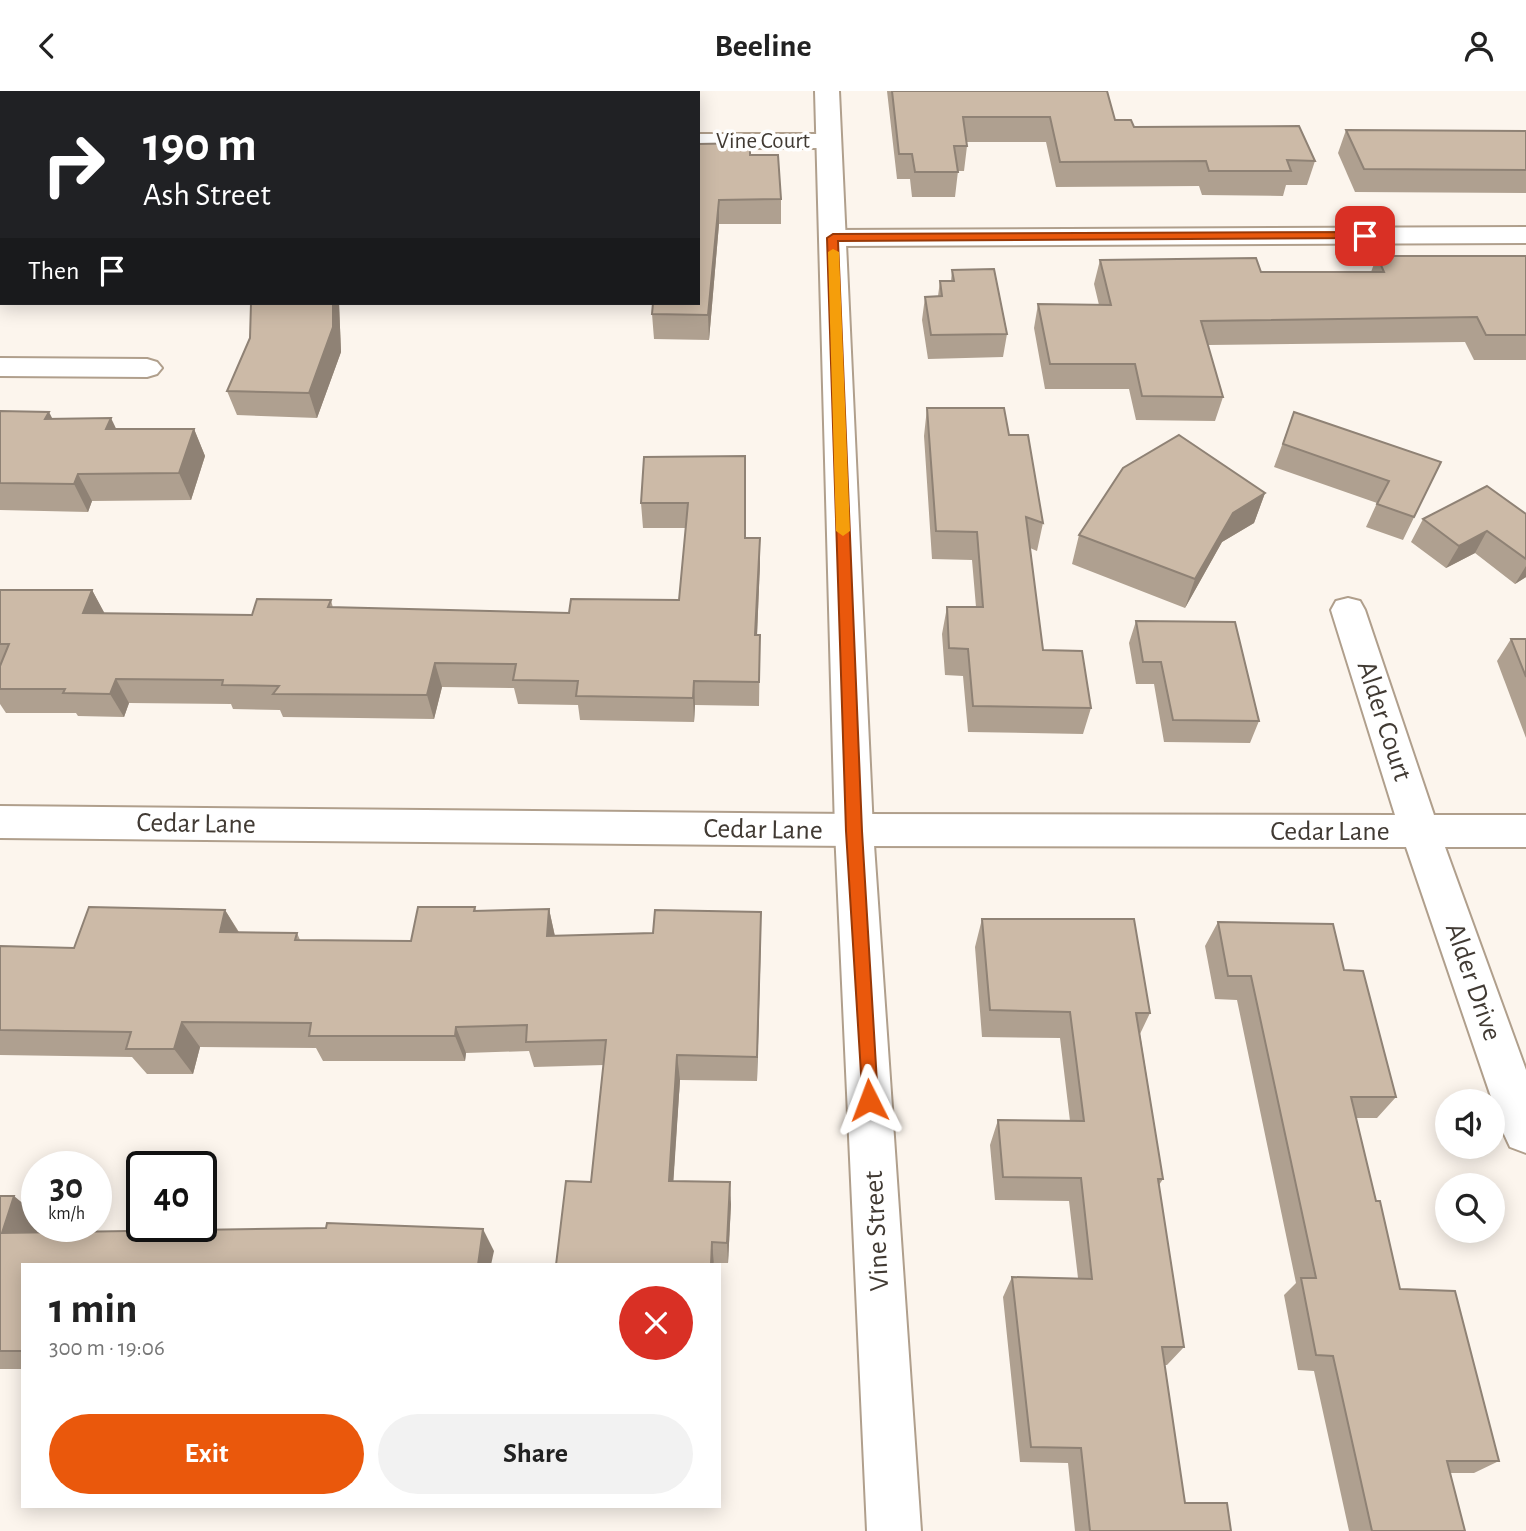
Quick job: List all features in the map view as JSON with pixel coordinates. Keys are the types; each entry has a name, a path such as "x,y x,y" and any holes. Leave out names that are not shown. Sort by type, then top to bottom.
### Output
{"street":[{"name":"Vine Street","path":"827,91 854,831 894,1531"},
{"name":"Vine Court","path":"700,141 828,141"},
{"path":"833,238 1526,235"},
{"path":"0,367 147,368"},
{"name":"Alder Court","path":"1348,610 1420,832"},
{"name":"Cedar Lane","path":"0,822 854,831 1526,831"},
{"name":"Alder Drive","path":"1420,832 1526,1132"}],"building":[{"path":"892,91 1107,91 1115,120 1131,120 1134,127 1299,126 1315,161 1287,160 1291,171 1209,171 1206,161 1060,162 1050,117 963,117 967,146 954,146 958,172 915,172 912,154 899,154"},
{"path":"1346,130 1526,131 1526,170 1364,169"},
{"path":"750,143 750,155 778,155 781,199 719,200 708,315 652,314 653,305 700,305 700,144"},
{"path":"1377,256 1526,256 1526,335 1486,335 1477,317 1201,321 1223,397 1142,396 1135,364 1050,364 1038,304 1111,305 1100,260 1256,258 1261,272 1384,272"},
{"path":"994,269 1007,334 931,335 925,297 942,296 940,281 954,281 952,270"},
{"path":"251,305 333,305 333,327 309,393 227,391 250,338"},
{"path":"927,408 1004,408 1009,435 1028,435 1043,523 1026,517 1043,650 1082,651 1091,708 973,706 968,649 949,648 947,607 983,607 977,532 936,531"},
{"path":"0,411 49,412 45,419 111,418 106,429 194,429 179,473 78,474 74,484 0,483"},
{"path":"1294,412 1441,462 1414,517 1377,504 1389,481 1283,444"},
{"path":"1179,435 1265,493 1233,513 1195,579 1079,535 1123,468"},
{"path":"745,456 745,538 760,538 755,635 760,635 759,682 694,681 693,698 576,696 578,681 513,680 516,664 435,663 427,695 273,694 279,686 222,685 223,680 116,679 110,694 63,693 65,689 0,689 0,666 9,644 0,644 0,590 92,590 83,613 252,615 257,599 331,600 328,607 569,613 571,599 679,600 688,503 641,503 644,457"},
{"path":"1487,486 1526,514 1526,559 1487,531 1459,546 1423,519"},
{"path":"1136,621 1235,622 1259,721 1173,720 1161,662 1143,662"},
{"path":"1511,639 1526,639 1526,677"},
{"path":"89,907 225,910 220,932 297,933 295,940 411,941 418,907 475,907 474,911 549,909 547,936 653,933 655,910 761,912 757,1057 677,1055 669,1181 730,1182 727,1243 712,1242 711,1263 556,1263 566,1181 591,1182 606,1040 526,1042 527,1025 456,1027 455,1036 309,1036 311,1023 182,1022 174,1049 126,1049 131,1032 0,1030 0,946 74,948"},
{"path":"982,919 1134,919 1150,1013 1136,1013 1163,1179 1158,1179 1184,1347 1162,1347 1185,1503 1227,1503 1231,1531 1090,1531 1081,1448 1031,1447 1012,1277 1092,1279 1081,1178 1003,1177 998,1120 1084,1121 1070,1012 990,1010"},
{"path":"1218,922 1333,924 1344,970 1363,971 1396,1097 1351,1097 1376,1201 1380,1201 1400,1289 1455,1291 1499,1461 1447,1461 1465,1531 1372,1531 1333,1356 1316,1355 1301,1278 1316,1278 1251,976 1228,976"},
{"path":"0,1196 14,1196 2,1233 21,1233 21,1242 112,1242 112,1231 126,1231 126,1242 217,1242 217,1230 326,1228 327,1223 483,1229 478,1263 21,1263 21,1351 0,1351"}],"slow traffic":[{"path":"833,252 843,531"}],"route":[{"path":"869,1100 854,831 833,238 1365,236"}]}
